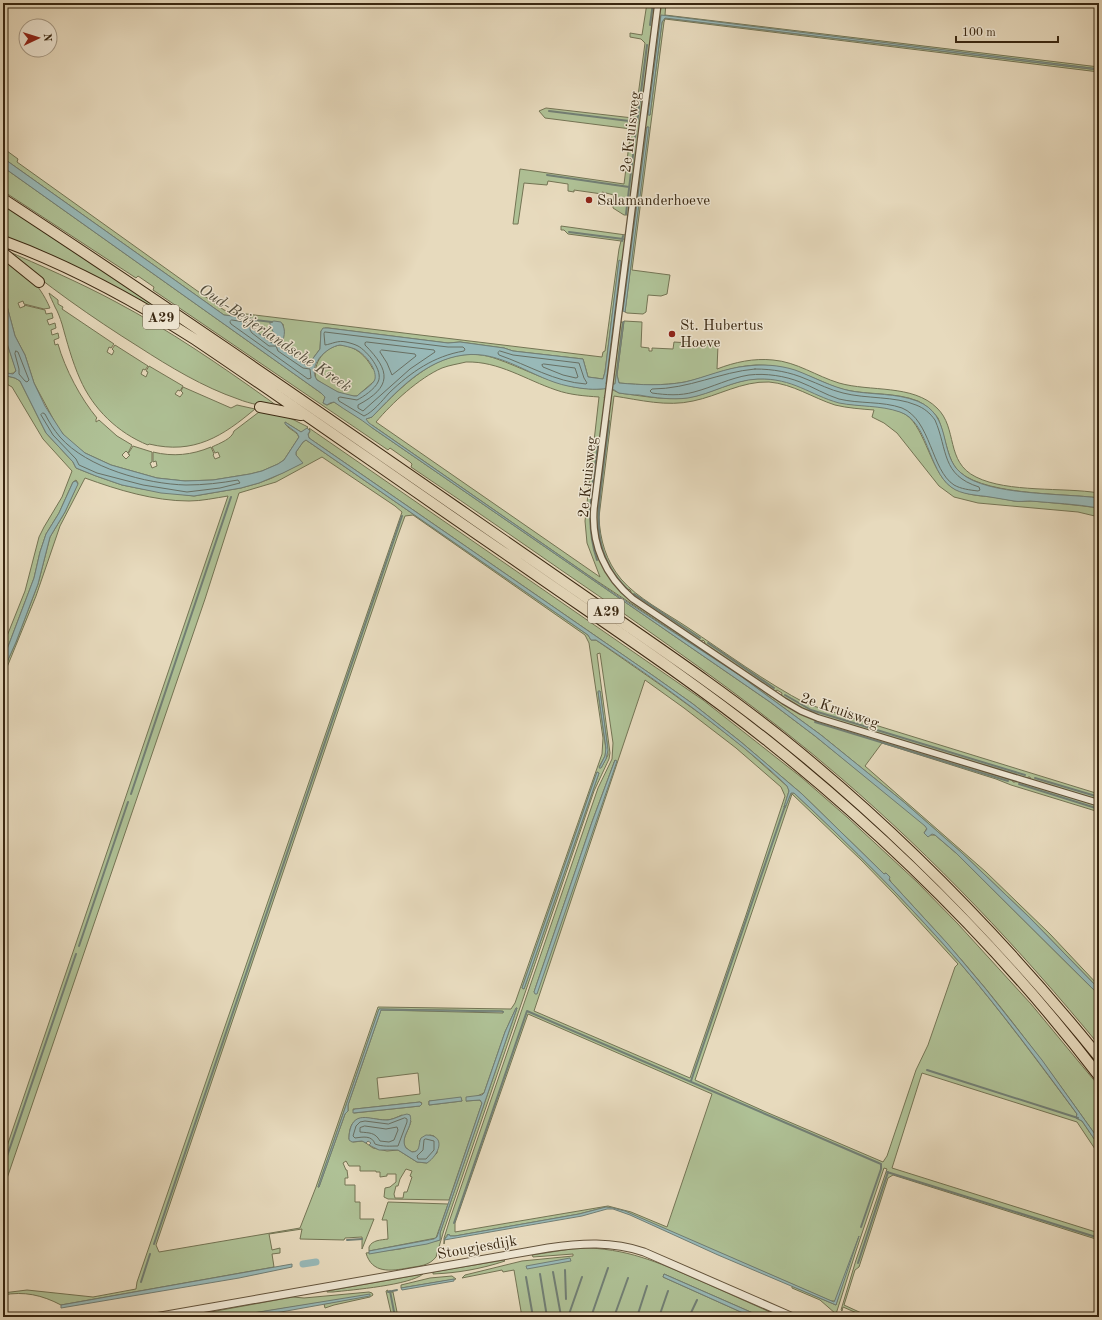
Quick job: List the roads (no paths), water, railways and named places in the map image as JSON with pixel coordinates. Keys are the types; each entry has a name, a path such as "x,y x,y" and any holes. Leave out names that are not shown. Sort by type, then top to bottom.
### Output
{"highway":[{"name":"A29","path":"3,199 264,373 663,650 763,723 810,761 866,810 941,880 1025,969 1099,1057"},
{"name":"A29","path":"3,241 59,264 113,290 196,340 700,690 806,773 896,853 948,904 1026,988 1099,1076"},
{"path":"3,253 39,282"},
{"name":"A29","path":"260,407 306,416"}],"street":[{"name":"2e Kruisweg","path":"658,3 595,500 594,525 597,546 603,561 615,581 628,596 780,698 807,714 1099,803"},
{"name":"Stougjesdijk","path":"155,1317 548,1248 596,1243 626,1247 655,1256 793,1317"}],"water":[{"path":"661,15 1099,70 665,18 662,22 650,115 648,115"},
{"path":"647,127 649,127 625,312 623,311"},
{"name":"Oud-Beijerlandsche Kreek","path":"3,158 224,315 257,319 254,330 272,343 274,334 270,322 281,322 284,328 284,334 280,347 306,365 320,349 321,331 323,328 328,328 448,343 460,342 504,348 513,351 583,359 588,377 603,379 619,260 621,261 606,384 615,384 624,321 617,375 619,383 652,385 685,382 739,367 753,365 771,365 789,368 851,391 909,398 928,407 936,415 941,425 949,456 954,465 961,473 973,480 988,486 1007,490 1099,498 1099,508 1056,503 1016,501 960,492 951,487 943,479 917,425 909,417 900,412 885,408 839,403 791,384 770,379 749,380 731,384 697,396 676,399 619,393 611,389 588,389 568,386 542,378 517,366 491,357 464,355 437,363 425,370 402,387 372,417 366,419 369,423 615,594 739,675 821,735 905,803 962,853 1029,917 1099,989 1099,995 956,853 935,835 932,834 928,837 924,833 927,829 925,826 815,736 770,702 334,402 327,405 323,403 325,397 321,393 3,167","holes":["340,345 359,351 369,361 374,370 374,381 357,396 338,392 317,380 315,375 314,369 316,363 324,353 329,349"]},
{"path":"3,291 15,336 25,355 34,383 45,406 63,434 85,453 111,465 157,478 185,481 213,480 250,474 262,471 278,464 284,460 299,437 297,433 285,424 285,422 301,432 307,428 310,431 308,434 309,438 693,704 741,742 802,794 884,874 886,873 890,877 889,880 947,943 1042,1060 1099,1140 1099,1146 1082,1121 1076,1118 1077,1114 1005,1018 960,963 900,897 794,793 791,793 785,808 784,807 789,791 787,786 759,760 713,723 664,686 596,640 591,640 588,635 306,440 296,452 296,455 303,463 283,473 259,483 241,488 194,496 161,493 122,485 76,468 73,462 46,433 20,381 7,376 7,373 13,374 16,371 3,331"},
{"path":"76,481 78,484 65,512 50,537 38,584 16,642 3,671 3,660 34,578 46,534 59,513 73,482"},
{"path":"598,691 600,691 608,750 606,759 601,768 599,768 605,756 606,748"},
{"path":"615,760 617,761 537,994 535,994 534,992 592,822"},
{"path":"597,772 599,773 524,989 522,988"},
{"path":"516,1008 440,1233 440,1240 427,1244 369,1254 369,1251 434,1239 437,1237 482,1103 480,1100 466,1101 466,1097 482,1095 484,1093 505,1032"},
{"path":"379,1009 504,1012 381,1010 348,1105 348,1111 345,1114 318,1187"},
{"path":"461,1097 462,1101 429,1105 429,1101"},
{"path":"420,1102 422,1104 420,1106 353,1113 353,1110 355,1109"},
{"path":"407,1114 410,1115 411,1119 404,1140 406,1148 412,1152 417,1151 421,1138 426,1135 437,1138 439,1142 435,1155 427,1163 417,1162 398,1150 379,1150 369,1145 371,1143 368,1141 366,1143 362,1141 352,1142 349,1140 352,1124 360,1118 388,1120"},
{"path":"606,1207 625,1211 834,1302 859,1236 836,1305 718,1255 630,1215 613,1209 607,1209 582,1216 444,1240 449,1234 450,1236 455,1236 579,1214"},
{"path":"570,1258 571,1261 527,1269 526,1266"},
{"path":"292,1264 292,1267 239,1278 61,1308 61,1305"},
{"path":"664,1274 762,1317 752,1317 663,1277"},
{"path":"454,1279 454,1281 402,1290 401,1288"},
{"path":"370,1294 370,1296 253,1317 228,1317"}],"waterway":[{"path":"650,25 653,3"},
{"path":"637,123 647,45"},
{"path":"549,111 637,122"},
{"path":"626,214 636,130"},
{"path":"547,175 629,187"},
{"path":"569,232 623,239"},
{"path":"622,241 623,236"},
{"name":"Oud-Beijerlandsche Kreek","path":"255,320 272,322"},
{"path":"609,421 600,495 600,538 608,564 616,577 627,589"},
{"path":"597,560 593,546 590,517 598,445"},
{"path":"131,794 231,497"},
{"path":"154,1244 402,516"},
{"path":"634,594 700,638"},
{"path":"708,643 774,688"},
{"path":"785,695 811,710 1025,775"},
{"path":"815,722 1008,781"},
{"path":"1035,778 1099,797"},
{"path":"1019,784 1099,809"},
{"path":"79,946 128,802"},
{"path":"691,1081 785,806"},
{"path":"3,1168 76,954"},
{"path":"454,1223 527,1011 881,1164 881,1169 861,1227"},
{"path":"927,1070 1078,1118"},
{"path":"887,1172 1099,1238"},
{"path":"858,1263 888,1172"},
{"path":"347,1240 362,1239"},
{"path":"141,1282 150,1254"},
{"path":"303,1264 316,1262"},
{"path":"591,1317 608,1268"},
{"path":"565,1270 566,1299"},
{"path":"553,1272 561,1316"},
{"path":"540,1274 547,1317"},
{"path":"526,1277 533,1317"},
{"path":"568,1317 582,1277"},
{"path":"614,1317 628,1278"},
{"path":"637,1317 647,1286"},
{"path":"388,1292 397,1290"},
{"path":"390,1291 395,1317"},
{"path":"659,1317 668,1291"},
{"path":"689,1317 697,1300"}],"place":[{"name":"Salamanderhoeve","path":"589,200"},
{"name":"St. Hubertus Hoeve","path":"672,334"}]}
